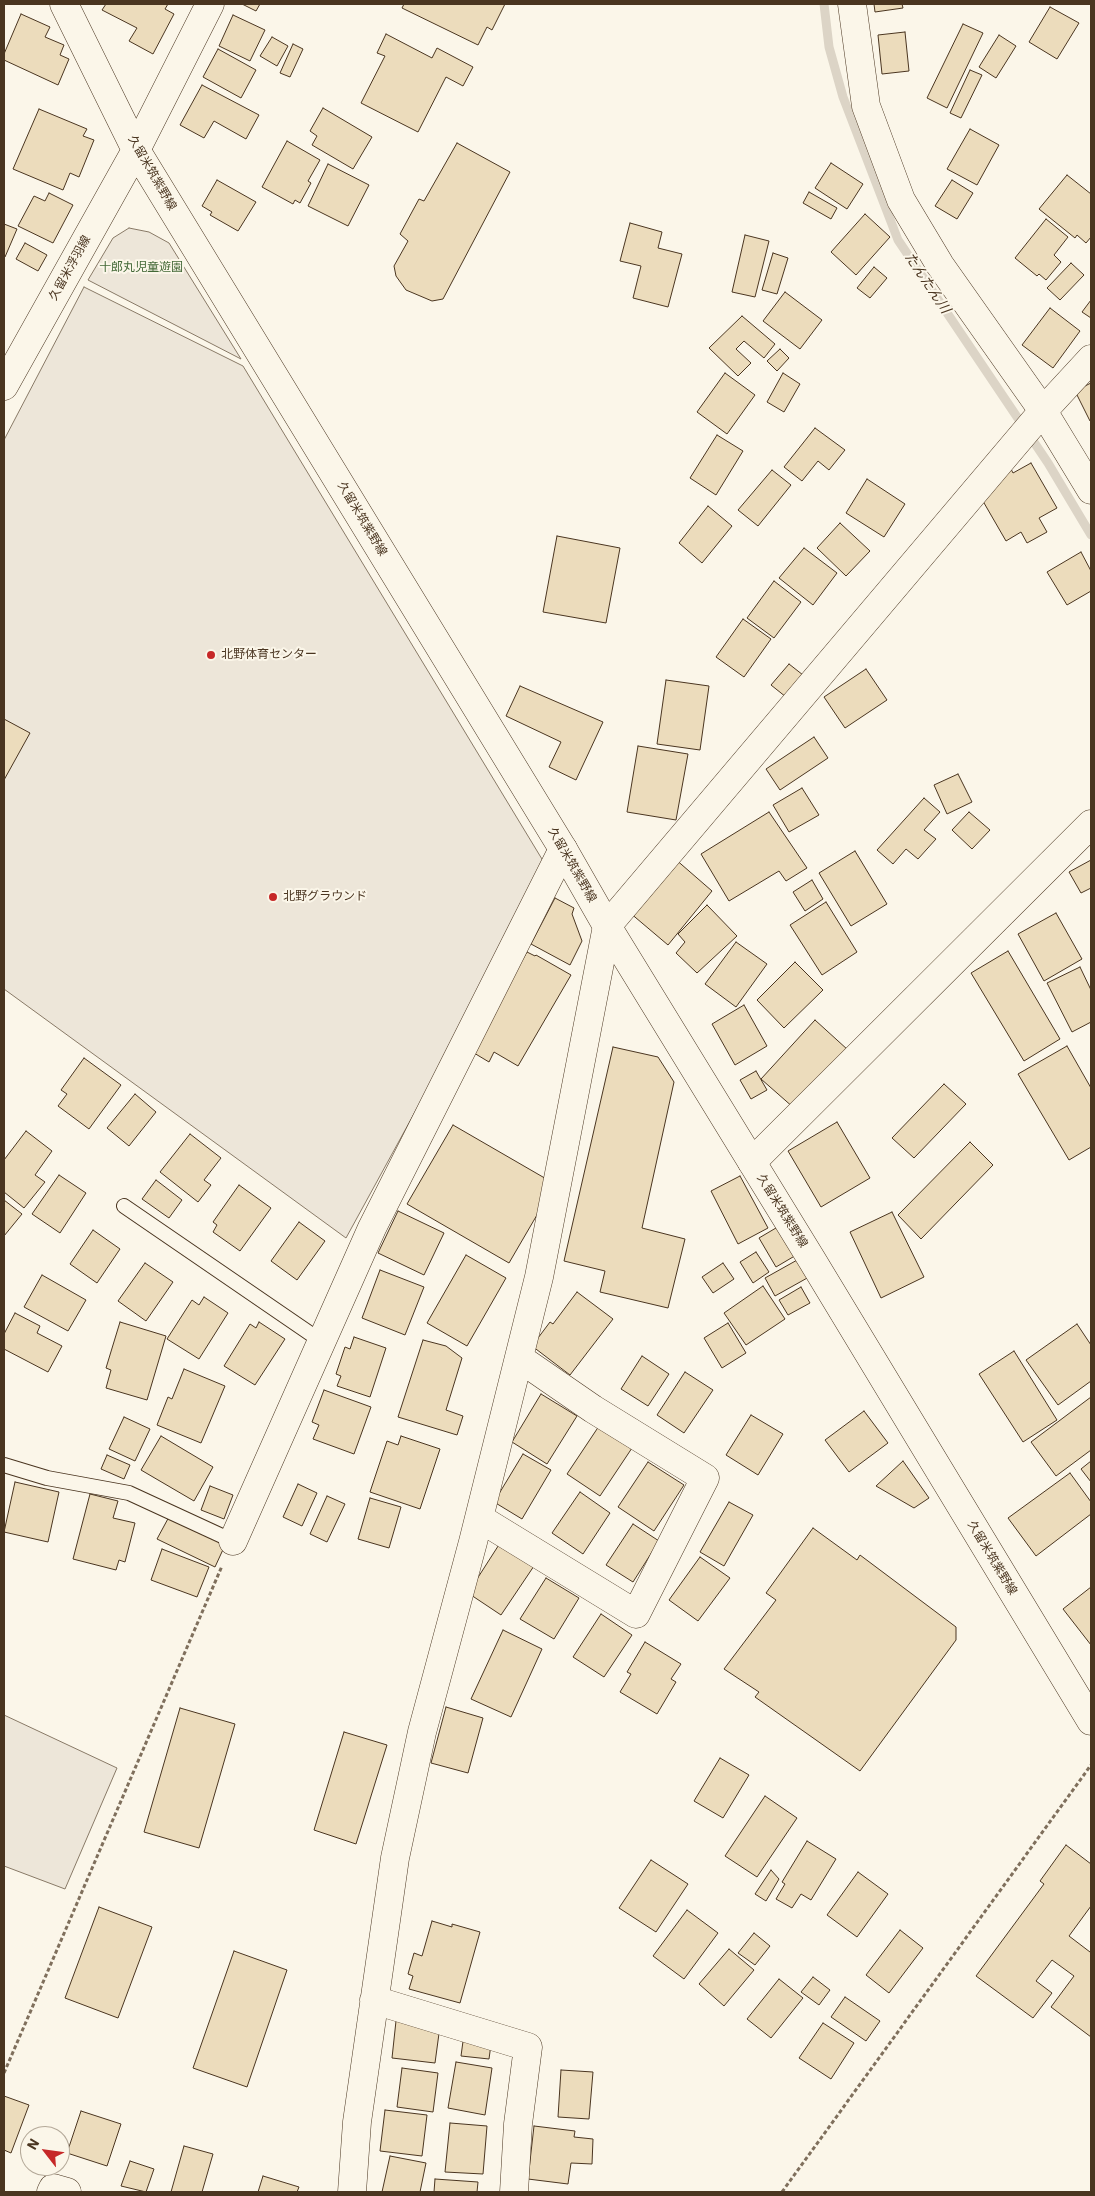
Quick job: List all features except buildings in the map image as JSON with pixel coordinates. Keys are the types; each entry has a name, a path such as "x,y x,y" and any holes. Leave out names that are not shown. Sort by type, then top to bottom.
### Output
{"street":[{"name":"久留米筑紫野線","path":"64,4 136,150 563,849 606,926 752,1162 1091,1721"},
{"name":"久留米浮羽線","path":"4,386 136,150 210,4"},
{"path":"852,4 866,106 901,200 940,265 1043,411 1091,490"},
{"path":"352,2192 357,2122 395,1858 422,1732 479,1518 539,1277 606,926 1043,411 1091,359"},
{"path":"752,1162 1091,824"},
{"path":"232,1541 372,1228 563,849"},
{"path":"479,1518 636,1614 705,1478 593,1409 519,1358"},
{"path":"374,2000 528,2048 518,2124 514,2192"},
{"path":"51,2192 52,2188 66,2192"}],"lane":[{"path":"124,1206 321,1341"},
{"path":"4,1465 47,1478 129,1494 232,1541"}],"path":[{"path":"4,2073 232,1541"},
{"path":"782,2192 1091,1765"}],"green space":[{"name":"十郎丸児童遊園","path":"129,228 149,232 169,243 241,359 88,280 113,238"},
{"name":"北野体育センター","path":"84,287 243,366 548,869 346,1238 4,989 4,440"},
{"path":"4,1715 117,1768 65,1889 4,1866"}],"waterway":[{"name":"たんたん川","path":"824,4 829,47 843,97 898,240 1048,463 1091,535"}],"place":[{"name":"北野体育センター","path":"211,655"},
{"name":"北野グラウンド","path":"273,897"}]}
